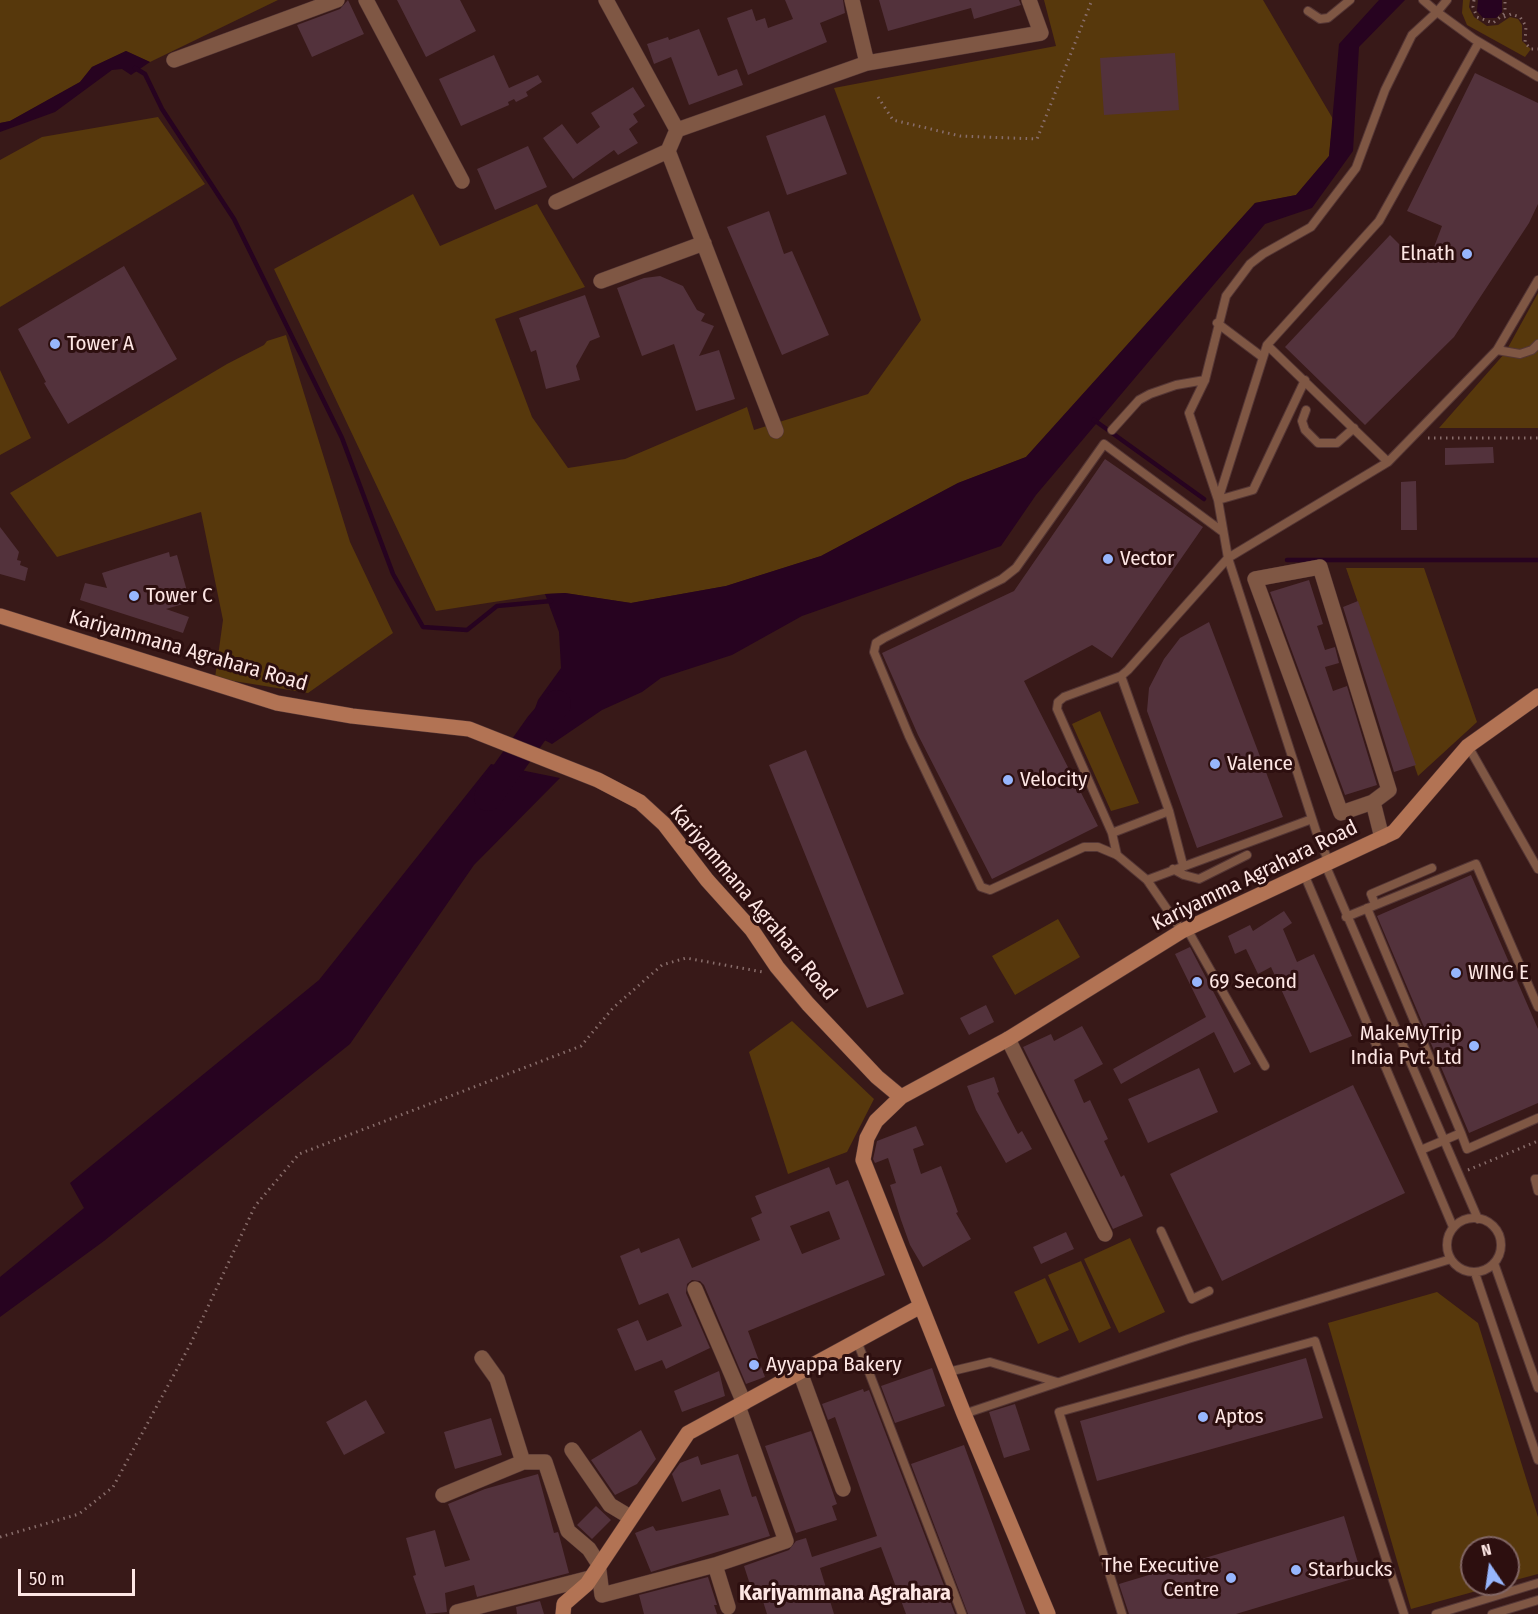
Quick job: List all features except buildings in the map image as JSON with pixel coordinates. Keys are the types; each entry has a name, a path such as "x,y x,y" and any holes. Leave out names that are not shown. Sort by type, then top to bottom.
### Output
{"street":[{"path":"174,60 337,0"},
{"path":"366,0 462,181"},
{"path":"606,0 677,130"},
{"path":"852,0 867,63"},
{"path":"556,202 668,151 677,130 867,63 1041,33 1029,0"},
{"path":"668,151 776,431"},
{"path":"601,281 704,243"},
{"path":"1320,567 1389,790 1373,802 1341,813 1255,579 1320,567"},
{"name":"Kariyammana Agrahara Road","path":"0,616 277,703 352,716 469,729 569,766 640,802 664,824 707,880 752,930 785,977 877,1077 901,1097"},
{"name":"Kariyamma Agrahara Road","path":"1048,1614 964,1414 863,1160 867,1138 876,1121 901,1097 1008,1039 1185,930 1394,832 1468,746 1538,696"},
{"path":"1373,802 1382,838"},
{"path":"1008,1039 1105,1234"},
{"path":"443,1495 523,1462 545,1462 568,1531 590,1549 598,1563 603,1594 715,1565 786,1541 741,1404 695,1288"},
{"path":"562,1614 564,1604 590,1578 688,1433 921,1306"},
{"path":"482,1358 497,1379 523,1462"},
{"path":"800,1372 843,1489"},
{"path":"572,1450 610,1505 630,1517"},
{"path":"715,1565 728,1607"},
{"path":"457,1612 590,1578"}],"lane":[{"path":"1308,11 1320,19 1328,18 1350,0"},
{"path":"1423,0 1479,42 1538,77"},
{"path":"1448,0 1412,35 1385,90 1356,168 1311,227 1263,254 1250,264 1226,296 1217,323 1205,380 1189,413 1218,500 1228,558 1312,819 1346,916 1478,1219"},
{"path":"1218,500 1261,356 1267,345 1379,221 1479,42"},
{"path":"1116,855 1112,833 1058,709 1058,702 1064,697 1121,676 1228,558 1388,462 1497,350 1538,280"},
{"path":"1217,323 1261,356"},
{"path":"1497,350 1520,354 1532,350 1538,344"},
{"path":"1267,345 1388,462"},
{"path":"1112,430 1139,400 1150,393 1176,385 1205,380"},
{"path":"1218,500 1253,490 1305,380"},
{"path":"1306,410 1302,421 1305,430 1318,443 1337,443 1354,428"},
{"path":"1224,532 1104,444 1016,568 1002,579 876,643 873,652 981,887 990,890 1084,847 1098,847 1116,855 1148,880 1185,930 1265,1066"},
{"path":"1121,676 1169,811 1183,865"},
{"path":"1468,746 1538,869"},
{"path":"1112,833 1169,811"},
{"path":"1148,880 1183,865 1312,819"},
{"path":"1173,869 1199,879 1247,855"},
{"path":"1346,916 1476,864 1538,1006"},
{"path":"1432,868 1371,894 1371,906 1467,1149 1538,1118"},
{"path":"1304,874 1453,1227 1447,1245 1450,1259 1463,1270 1475,1272 1494,1263 1499,1257 1501,1240 1493,1226 1478,1219 1469,1219 1453,1227"},
{"path":"1421,1150 1461,1133"},
{"path":"1538,1179 1535,1179 1538,1191"},
{"path":"1161,1231 1192,1299 1209,1291"},
{"path":"964,1414 1057,1382 1450,1259"},
{"path":"1494,1263 1538,1385"},
{"path":"1475,1272 1538,1460"},
{"path":"858,1341 962,1614"},
{"path":"1122,1614 1059,1412 1315,1341 1404,1614"},
{"path":"948,1372 990,1362 1057,1382"},
{"path":"1436,1614 1538,1583"},
{"path":"1492,1614 1538,1600"}],"path":[{"path":"878,98 893,120 960,136 1037,139 1092,0"},
{"path":"1474,0 1474,13 1482,21 1492,23 1511,15 1521,17 1526,26 1525,43 1531,49 1538,49"},
{"path":"1501,18 1507,8 1505,0"},
{"path":"1411,438 1538,438"},
{"path":"0,1537 79,1514 113,1487 190,1345 255,1206 299,1154 581,1046 613,1008 662,965 686,958 717,962 785,977"},
{"path":"1464,1172 1538,1142"}],"shaded area":[{"path":"0,0 278,0 150,62 126,51 92,67 80,82 10,121 0,123"},
{"path":"1044,0 1263,0 1333,119 1329,156 1296,195 1255,203 1026,457 958,483 821,556 726,586 631,603 565,593 436,611 274,269 413,194 440,246 537,204 585,287 495,319 532,417 568,468 625,459 747,407 754,430 868,394 921,320 834,88 1056,46"},
{"path":"1379,0 1405,0 1359,47 1353,151 1312,208 1265,224 1036,495 1001,546 802,616 732,655 661,678 642,692 602,710 552,744 527,731 538,700 561,668 559,632 545,594 565,593 631,603 726,586 821,556 958,483 1026,457 1255,203 1296,195 1329,156 1339,44"},
{"path":"1463,0 1470,0 1469,7 1474,17 1487,26 1498,25 1510,17 1518,19 1522,25 1522,41 1531,49 1525,57 1467,25 1462,13"},
{"path":"1478,0 1502,0 1502,12 1496,18 1483,18 1477,11"},
{"path":"126,51 150,62 131,75 122,69 112,70 55,112 0,132 0,123 10,121 80,82 92,67"},
{"path":"158,117 205,184 0,307 0,160 42,137"},
{"path":"1538,293 1538,428 1439,428 1505,353"},
{"path":"286,335 350,542 393,633 308,693 215,678 223,620 201,512 57,557 10,493 227,364 264,345 267,341"},
{"path":"0,370 31,438 0,455"},
{"path":"1346,568 1424,568 1477,722 1418,776"},
{"path":"1100,711 1139,803 1111,811 1072,724"},
{"path":"491,764 560,778 474,865 350,1044 104,1241 0,1317 0,1277 84,1208 70,1183 319,980"},
{"path":"1058,919 1080,957 1015,995 992,956"},
{"path":"792,1021 874,1099 847,1152 788,1174 749,1052"},
{"path":"1130,1238 1165,1312 1119,1333 1084,1259"},
{"path":"1081,1261 1111,1328 1079,1343 1048,1275"},
{"path":"1045,1278 1069,1330 1038,1344 1014,1292"},
{"path":"1437,1292 1478,1323 1538,1517 1538,1574 1520,1579 1520,1536 1460,1536 1460,1596 1411,1609 1328,1323"}],"waterway":[{"path":"135,68 145,74 162,109 234,219 342,438 393,574 423,627 467,630 497,606 551,601"},
{"path":"1094,420 1204,499"},
{"path":"1287,560 1538,560"},
{"path":"488,797 539,725 557,704"}],"place":[{"name":"Elnath","path":"1467,254"},
{"name":"Tower A","path":"55,344"},
{"name":"Vector","path":"1108,559"},
{"name":"Tower C","path":"134,596"},
{"name":"Valence","path":"1215,764"},
{"name":"Velocity","path":"1008,780"},
{"name":"WING E","path":"1456,973"},
{"name":"69 Second","path":"1197,982"},
{"name":"MakeMyTrip India Pvt. Ltd","path":"1474,1046"},
{"name":"Ayyappa Bakery","path":"754,1365"},
{"name":"Aptos","path":"1203,1417"},
{"name":"Starbucks","path":"1296,1570"},
{"name":"The Executive Centre","path":"1231,1578"}],"district":[{"name":"Kariyammana Agrahara","path":"845,1594"}]}
